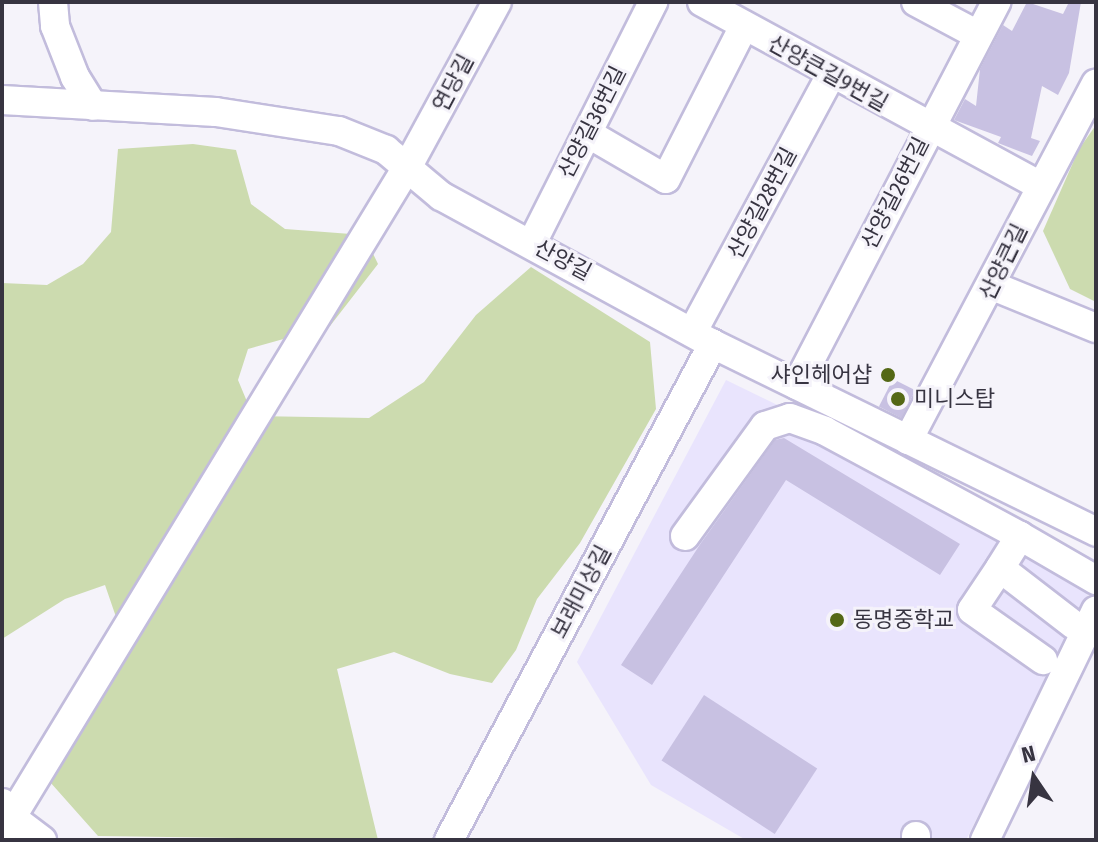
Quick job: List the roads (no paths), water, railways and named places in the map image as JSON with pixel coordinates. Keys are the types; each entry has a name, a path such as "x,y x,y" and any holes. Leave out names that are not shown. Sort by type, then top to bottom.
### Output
{"street":[{"path":"53,2 60,39 93,106"},
{"name":"연당길","path":"5,818 409,164 497,2"},
{"name":"산양길36번길","path":"532,243 653,2"},
{"name":"산양큰길9번길","path":"702,2 927,128 1041,186"},
{"path":"916,2 978,35"},
{"name":"산양길26번길","path":"797,385 927,128 996,2"},
{"path":"587,133 666,179 744,26"},
{"name":"산양길28번길","path":"703,338 831,75"},
{"name":"산양큰길","path":"908,440 993,286 1041,186 1096,83"},
{"name":"산양길","path":"2,100 216,112 339,131 409,164 441,196 703,338 1096,532"},
{"path":"993,286 1096,328"},
{"name":"보래미상길","path":"449,840 703,338"},
{"path":"685,536 765,426 790,418 825,431 1096,580"},
{"path":"1020,536 972,610 1043,660"},
{"path":"985,840 1085,618 1000,568"},
{"path":"5,818 42,840"}],"place":[{"name":"샤인헤어샵","path":"888,375"},
{"name":"미니스탑","path":"898,399"},
{"name":"동명중학교","path":"837,620"}]}
